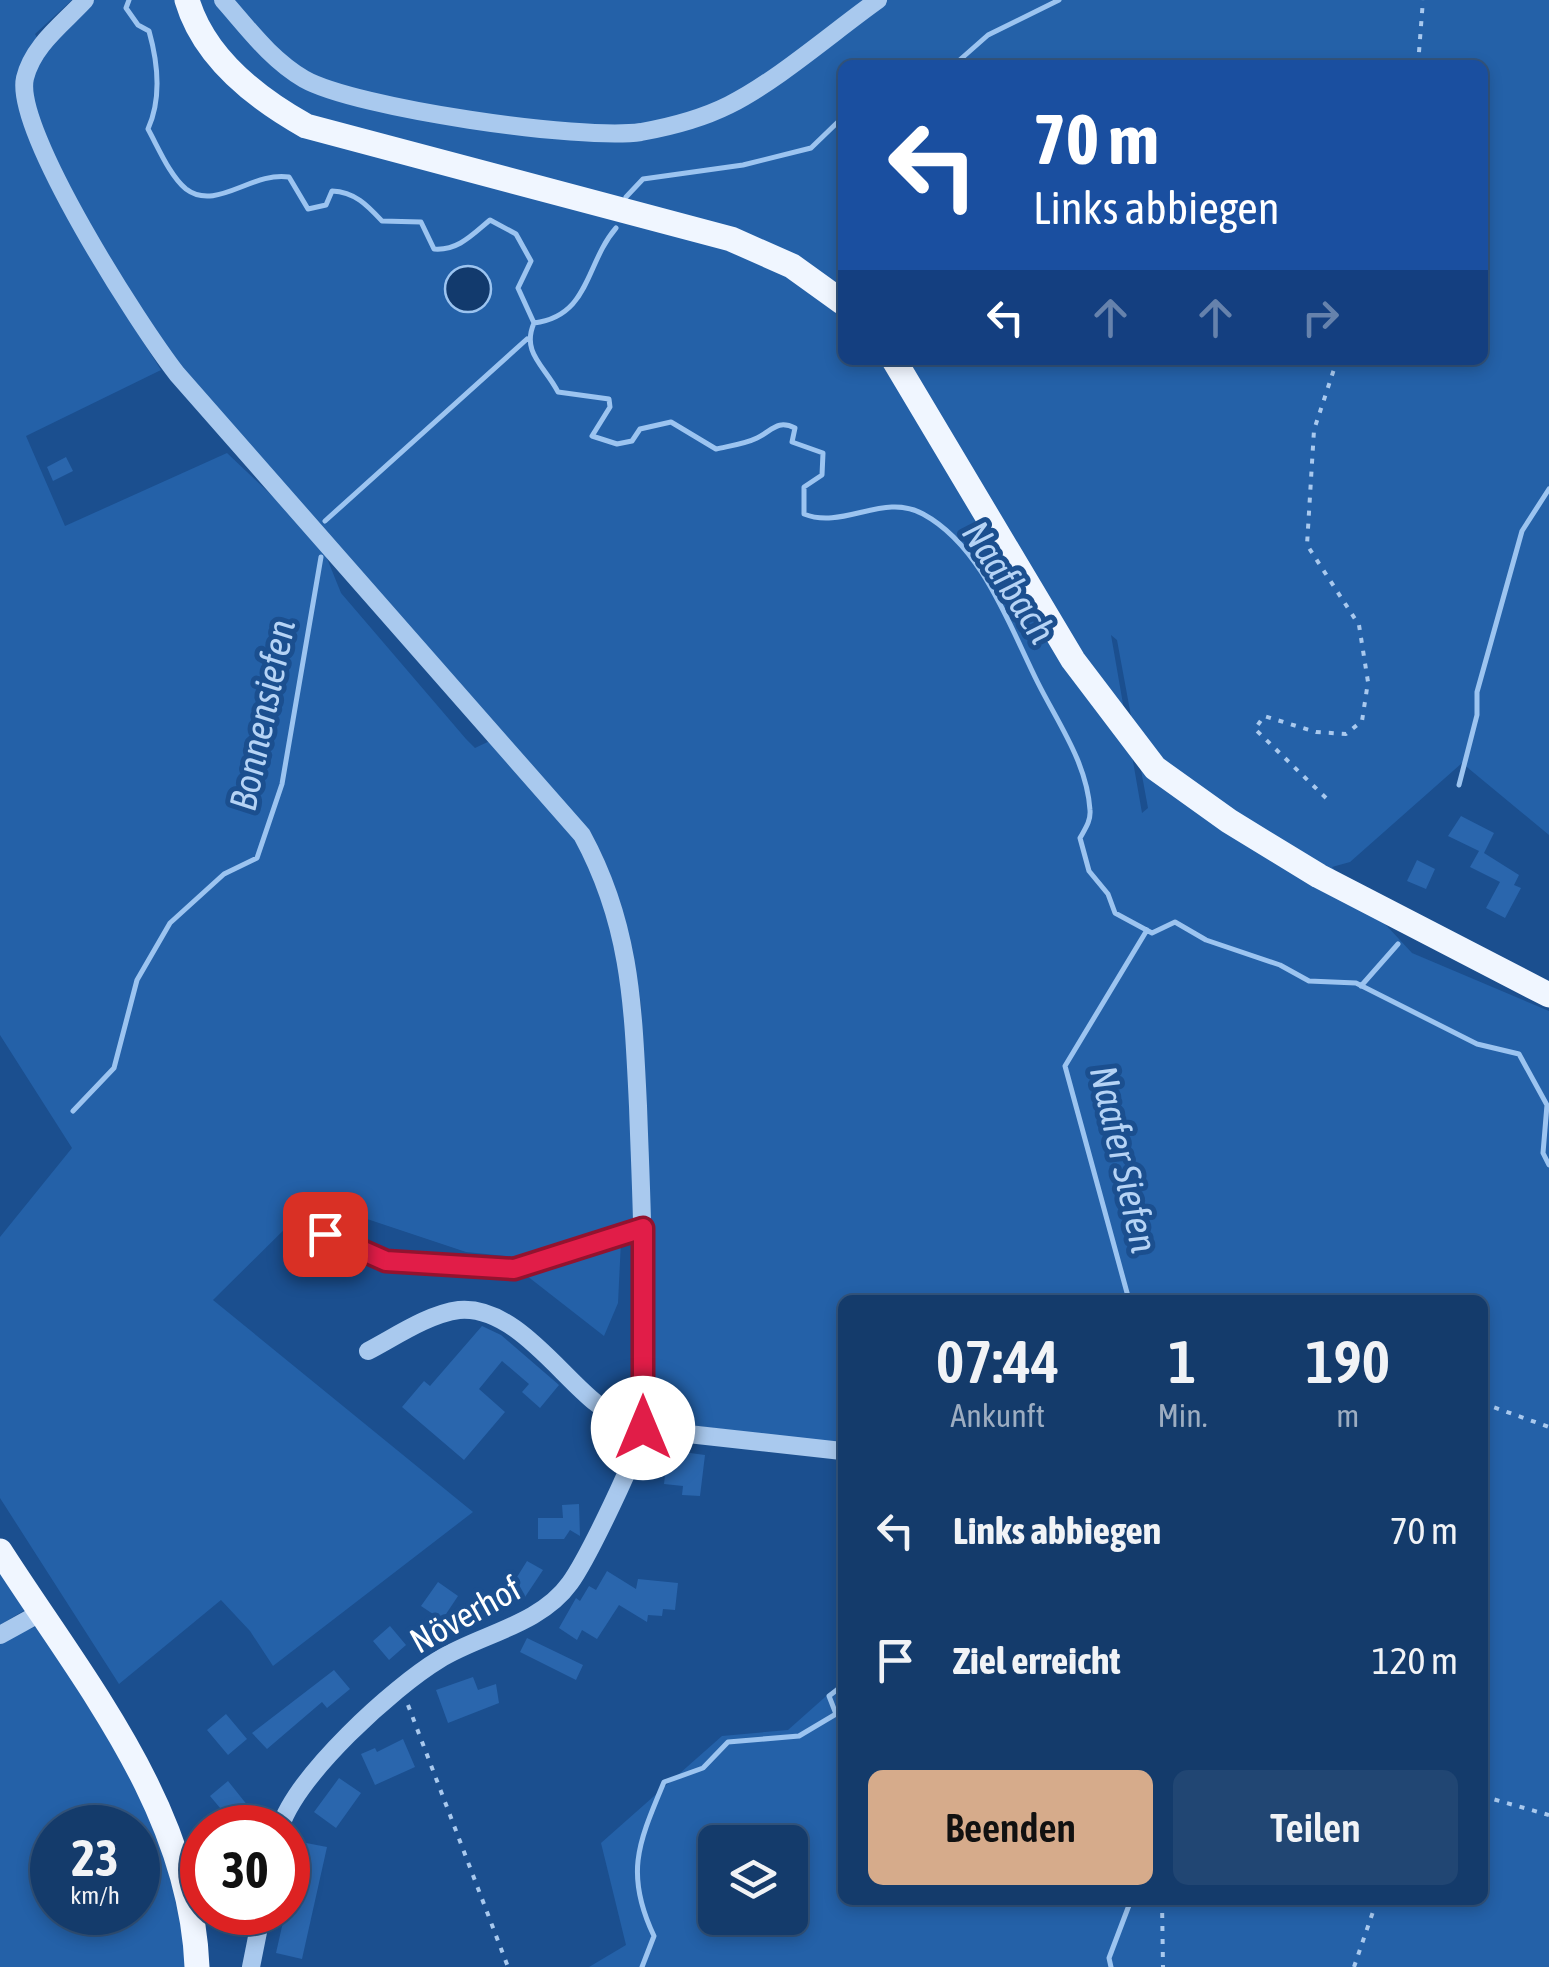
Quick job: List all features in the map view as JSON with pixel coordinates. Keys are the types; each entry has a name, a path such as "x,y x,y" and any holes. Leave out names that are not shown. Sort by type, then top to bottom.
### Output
{"main road":[{"path":"187,0 211,47 236,76 262,102 306,126 731,239 792,266 838,299"},
{"path":"897,365 1072,660 1156,768 1229,822 1319,876 1549,995"},
{"path":"0,1551 123,1740 152,1796 174,1846 189,1900 198,1967"}],"street":[{"path":"85,0 32,60 24,98 30,120 120,291 177,374 550,794 582,834 602,872 628,958 643,1228 642,1431"},
{"path":"223,0 277,60 306,80 335,92 384,104 583,133 639,132 729,105 878,0"},
{"path":"325,1234 386,1261 514,1269 643,1228"},
{"path":"368,1352 459,1310 486,1312 532,1341 595,1402 642,1431 838,1452"},
{"name":"Növerhof","path":"292,1805 310,1772 439,1659 546,1607 570,1583 642,1431"},
{"path":"0,1635 40,1613"},
{"path":"251,1967 257,1935"}],"path":[{"path":"1418,60 1424,0"},
{"path":"1326,798 1255,729 1264,716 1316,732 1346,734 1362,722 1368,682 1359,624 1307,544 1314,430 1334,365"},
{"path":"1488,1405 1549,1427"},
{"path":"400,1692 412,1713 508,1967"},
{"path":"1488,1798 1549,1815"},
{"path":"1162,1905 1163,1967"},
{"path":"1354,1967 1375,1905"}],"shaded area":[{"path":"0,0 72,0 35,34 44,50 91,0 1549,0 1549,835 1462,763 1350,862 1332,867 1412,953 1549,1011 1549,1967 589,1967 626,1945 601,1843 722,1736 788,1730 838,1686 838,1905 1488,1905 1488,1295 838,1295 838,1444 673,1423 653,1414 641,1004 629,937 603,859 133,326 161,370 26,436 65,526 227,453 320,541 341,593 466,739 475,748 496,738 550,800 578,839 613,929 629,1028 639,1228 525,1258 466,1252 313,1201 213,1300 473,1512 273,1666 250,1631 221,1600 119,1684 0,1498 0,1237 72,1148 0,1035","holes":["1111,635 1117,640 1148,808 1142,813"]},
{"path":"468,266 484,273 491,289 484,305 468,312 452,305 445,289 452,273"},
{"path":"621,1241 618,1303 604,1336 522,1272"},
{"path":"0,1569 28,1608 0,1625"},
{"path":"38,1626 149,1805 30,1805 30,1935 160,1935 160,1843 180,1914 180,1935 186,1935 187,1967 0,1967 0,1640"}],"building":[{"path":"66,457 73,471 53,481 47,467"},
{"path":"1461,816 1494,833 1484,853 1519,875 1514,885 1521,888 1505,918 1486,908 1500,882 1470,867 1479,851 1448,836"},
{"path":"1417,860 1435,869 1426,889 1407,881"},
{"path":"482,1326 501,1335 559,1385 540,1408 522,1392 529,1384 502,1361 479,1389 505,1412 464,1460 402,1407 424,1381 430,1386"},
{"path":"668,1450 705,1455 700,1496 682,1495 683,1486 664,1484"},
{"path":"579,1504 580,1536 570,1530 564,1539 538,1539 538,1518 563,1518 562,1505"},
{"path":"527,1561 543,1570 521,1603 507,1593"},
{"path":"607,1571 636,1589 638,1579 678,1583 675,1610 663,1609 662,1616 648,1615 647,1622 619,1605 597,1639 582,1630 577,1640 559,1628 576,1598 580,1601 589,1586 596,1590"},
{"path":"438,1582 458,1596 442,1620 421,1606"},
{"path":"390,1626 406,1645 389,1660 373,1641"},
{"path":"527,1638 583,1665 576,1680 520,1652"},
{"path":"334,1670 350,1689 327,1708 322,1702 267,1749 252,1733"},
{"path":"473,1677 478,1690 496,1684 499,1703 448,1723 436,1690"},
{"path":"226,1714 247,1739 228,1755 207,1730"},
{"path":"403,1739 415,1767 375,1785 361,1754 375,1748 377,1752"},
{"path":"339,1778 361,1793 336,1828 314,1812"},
{"path":"228,1781 247,1805 218,1805 210,1796"},
{"path":"310,1844 327,1847 310,1923"},
{"path":"280,1935 307,1935 302,1959 276,1953"}],"waterway":[{"name":"Naafbach","path":"129,0 126,8 138,25 149,31 155,55 157,93 148,129 186,189 210,196 262,180 289,177 308,209 326,205 332,191 347,194 382,221 421,222 434,249 458,244 490,220 516,234 531,261 518,288 534,323 530,343 536,359 558,392 609,399 610,407 592,436 617,444 632,441 640,429 671,422 716,449 752,440 779,425 789,426 795,428 792,442 823,453 822,475 804,487 804,514 834,518 878,509 908,508 944,528 978,566 992,589 1078,760 1090,810 1080,838 1089,871 1108,894 1115,913 1152,933 1175,922 1206,940 1280,965 1309,981 1356,983 1477,1044 1519,1054 1547,1105 1543,1153 1549,1165"},
{"path":"960,60 988,35 1059,0"},
{"path":"626,197 643,179 743,165 811,148 838,122"},
{"path":"534,323 552,318 576,299 616,228"},
{"name":"Bonnensiefen","path":"325,521 527,339"},
{"path":"1459,785 1477,715 1477,692 1522,531 1549,489"},
{"name":"Bonnensiefen","path":"73,1111 114,1068 137,980 170,923 224,874 257,858 282,784 321,557"},
{"name":"Naafer Siefen","path":"1128,1295 1065,1066 1147,930"},
{"path":"1361,986 1398,944"},
{"path":"642,1967 654,1936 639,1894 638,1858 664,1782 703,1768 728,1742 799,1736 836,1714 829,1696 838,1689"},
{"name":"Naafer Siefen","path":"1111,1967 1109,1958 1129,1905"}],"route":[{"path":"325,1234 386,1261 514,1269 643,1228 643,1428"}]}
